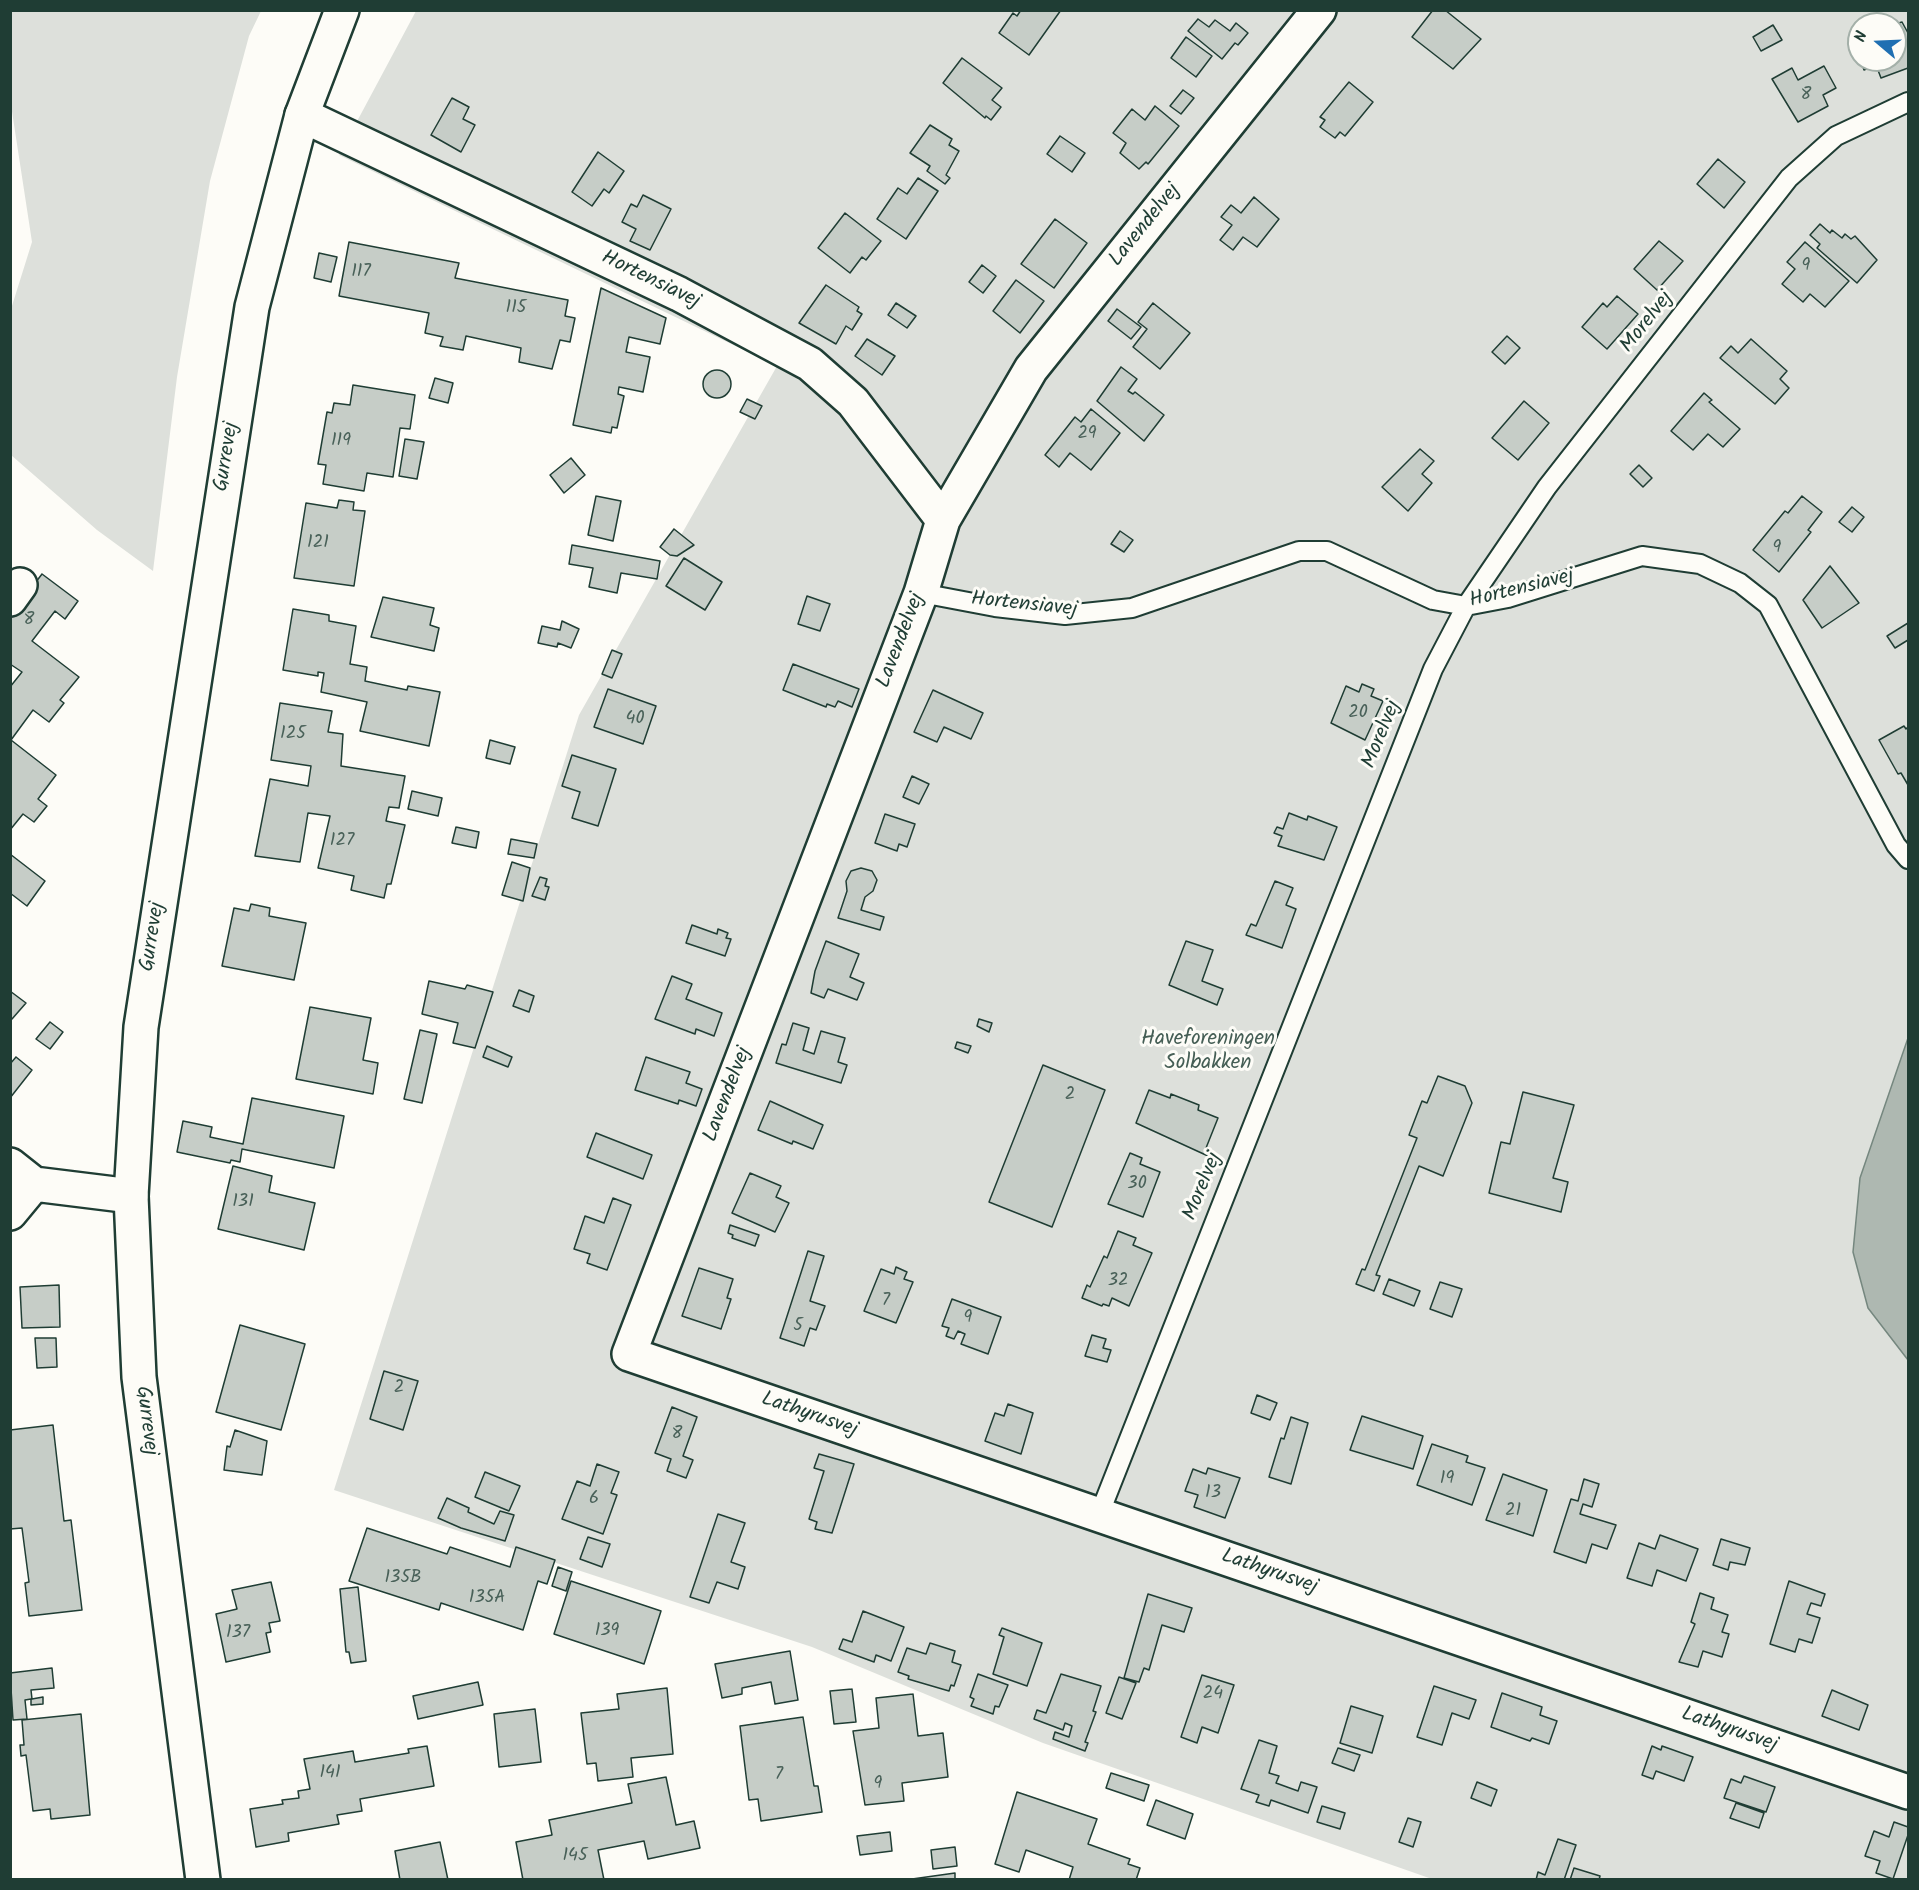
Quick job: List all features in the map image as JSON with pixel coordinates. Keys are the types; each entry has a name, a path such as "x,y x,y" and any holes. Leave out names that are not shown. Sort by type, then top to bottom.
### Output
{"street":[{"name":"Gurrevej","path":"203,1880 139,1377 131,1196 141,1027 252,307 303,115 342,10"},
{"name":"Lavendelvej","path":"629,1354 921,593 943,520 1031,369 1319,10"},
{"name":"Hortensiavej","path":"303,115 679,294 810,364 853,402 943,520"},
{"path":"10,1213 22,1174 131,1196"},
{"name":"Lathyrusvej","path":"629,1354 1908,1792"}],"lane":[{"name":"Morelvej","path":"1099,1515 1433,669 1466,606 1547,487 1789,178 1836,136 1908,102"},
{"name":"Hortensiavej","path":"921,593 995,607 1065,615 1087,613 1132,608 1299,551 1327,551 1433,600 1466,606 1508,598 1642,556 1700,564 1740,583 1768,605 1896,845 1908,859"}],"green space":[{"path":"11,10 261,11 249,36 210,181 177,377 153,571 97,530 11,455 11,309 32,242 11,105"},
{"name":"Haveforeningen Solbakken","path":"416,11 1908,11 1908,1879 1432,1879 1043,1743 812,1647 334,1490 579,715 777,366 339,155"}],"shaded area":[{"path":"1908,1038 1908,1360 1868,1308 1853,1252 1860,1178"}],"building":[{"path":"1021,10 1061,10 1029,55 999,33 1013,13 1017,16"},
{"path":"1433,10 1445,10 1481,39 1453,69 1412,37"},
{"path":"1198,19 1209,27 1215,20 1230,31 1236,23 1248,33 1238,45 1235,43 1222,59 1188,31"},
{"path":"1773,25 1782,40 1761,51 1753,37"},
{"path":"1907,31 1908,33 1907,68"},
{"path":"1186,37 1212,56 1196,77 1171,58"},
{"path":"962,58 1002,88 992,100 1001,107 991,120 986,116 985,118 943,83"},
{"path":"1824,66 1836,88 1823,95 1828,106 1798,122 1772,79 1792,68 1798,80"},
{"path":"1879,72 1897,72 1881,78"},
{"path":"1349,82 1373,102 1345,136 1340,132 1335,138 1320,127 1325,120 1320,117"},
{"path":"1183,90 1194,98 1181,114 1170,106"},
{"path":"452,98 469,107 463,119 475,125 461,152 431,135"},
{"path":"1155,106 1179,126 1148,164 1146,162 1139,169 1120,153 1126,143 1113,133 1132,109 1145,120"},
{"path":"930,125 952,139 949,145 959,151 946,175 950,178 945,184 927,171 930,166 910,153"},
{"path":"1060,136 1085,153 1072,172 1047,154"},
{"path":"598,152 624,171 609,193 604,189 592,206 572,192"},
{"path":"1718,159 1745,182 1724,208 1697,184"},
{"path":"918,178 938,191 906,239 877,219 898,188 907,194"},
{"path":"643,195 671,209 650,250 630,241 636,229 622,222 631,204 637,207"},
{"path":"1254,197 1279,219 1257,247 1243,237 1233,250 1220,240 1232,225 1221,217 1231,205 1241,213"},
{"path":"845,213 881,241 866,260 862,257 850,273 818,248"},
{"path":"1055,219 1087,243 1054,288 1021,264"},
{"path":"1820,224 1830,233 1832,230 1842,238 1845,234 1851,239 1855,236 1877,260 1857,283 1817,248 1820,244 1810,235"},
{"path":"1659,241 1683,261 1657,290 1634,269"},
{"path":"349,242 459,263 455,278 568,300 565,316 575,318 570,342 560,340 552,369 519,362 521,348 466,336 463,350 440,346 443,337 425,333 429,313 339,296"},
{"path":"1805,242 1849,281 1825,307 1810,294 1803,302 1782,284 1795,269 1787,262"},
{"path":"319,253 337,257 331,282 314,278"},
{"path":"982,265 996,276 983,293 969,282"},
{"path":"1016,280 1044,301 1020,333 993,311"},
{"path":"826,285 859,307 857,311 862,314 852,330 846,326 836,344 799,323"},
{"path":"601,288 666,318 660,344 629,337 626,352 650,357 643,392 619,387 618,394 624,396 617,428 612,427 611,433 573,425"},
{"path":"1617,296 1638,314 1607,349 1582,327 1603,303 1607,307"},
{"path":"896,303 916,316 907,328 888,315"},
{"path":"1153,303 1190,333 1160,369 1133,347 1147,329 1138,322"},
{"path":"1117,309 1141,327 1131,339 1108,321"},
{"path":"1507,336 1520,348 1505,364 1492,352"},
{"path":"867,339 895,356 882,375 855,356"},
{"path":"1751,339 1787,371 1780,379 1789,388 1775,404 1720,358 1731,346 1738,353"},
{"path":"1121,367 1137,379 1128,391 1133,394 1135,392 1164,415 1144,441 1097,401"},
{"path":"717,370 727,374 731,384 727,394 717,398 707,394 703,384 707,374"},
{"path":"435,378 453,383 448,403 429,398"},
{"path":"353,385 415,395 410,429 400,428 393,477 367,473 364,491 323,484 326,465 318,464 327,412 332,413 334,403 350,405"},
{"path":"1704,393 1712,400 1709,402 1740,429 1723,447 1708,434 1693,450 1671,431"},
{"path":"747,399 762,406 755,419 740,412"},
{"path":"1524,401 1549,423 1518,460 1492,438"},
{"path":"1091,409 1120,433 1091,470 1070,453 1059,467 1045,455 1075,417 1081,422"},
{"path":"405,439 424,442 417,479 399,476"},
{"path":"1420,449 1434,461 1422,474 1432,483 1408,511 1382,487"},
{"path":"571,458 585,475 564,493 550,475"},
{"path":"1639,465 1652,478 1643,487 1630,474"},
{"path":"596,496 621,501 613,541 588,535"},
{"path":"1802,496 1822,512 1808,530 1811,532 1779,572 1753,550 1785,511 1788,513"},
{"path":"339,500 354,502 353,510 365,511 354,586 294,578 306,503 337,508"},
{"path":"1852,507 1864,517 1852,532 1839,522"},
{"path":"674,529 694,545 677,556 670,555 660,547"},
{"path":"1120,531 1133,540 1124,552 1111,544"},
{"path":"572,545 660,561 657,579 621,573 617,593 589,587 593,568 569,564"},
{"path":"684,558 722,582 705,610 666,586"},
{"path":"1830,566 1859,603 1822,628 1803,600"},
{"path":"42,574 78,601 65,619 55,611 32,641 79,677 60,700 64,703 49,722 33,710 11,740 56,775 38,799 47,806 34,822 23,814 10,830 10,687 22,672 10,664 10,616"},
{"path":"807,596 830,604 820,631 798,624"},
{"path":"383,597 434,608 430,625 439,628 434,651 371,637"},
{"path":"293,609 329,615 329,621 356,626 350,664 367,667 365,681 407,690 408,686 440,692 429,746 360,731 367,702 321,692 324,673 318,672 318,676 283,670"},
{"path":"562,621 579,629 571,648 558,643 557,647 538,643 542,626 560,630"},
{"path":"1908,623 1908,640 1895,648 1887,636"},
{"path":"612,650 622,654 612,678 602,674"},
{"path":"793,664 859,689 852,707 838,701 835,707 827,704 826,707 783,690"},
{"path":"1362,684 1374,689 1371,696 1383,701 1365,740 1331,723 1346,686 1359,692"},
{"path":"608,689 656,706 643,744 594,727"},
{"path":"933,690 983,713 971,739 944,727 937,742 914,732"},
{"path":"280,703 332,711 328,732 343,734 341,766 405,776 399,808 389,807 386,821 405,825 391,884 387,884 384,898 351,890 354,876 318,868 330,816 308,813 300,862 255,856 270,779 308,786 311,766 271,760"},
{"path":"1904,726 1906,729 1908,727 1908,785 1901,773 1898,774 1879,740"},
{"path":"490,740 515,747 510,764 486,758"},
{"path":"572,755 616,769 598,826 572,818 580,792 562,786"},
{"path":"912,776 929,784 919,804 903,797"},
{"path":"412,791 442,798 438,816 408,809"},
{"path":"1289,813 1307,820 1308,816 1337,827 1324,860 1278,846 1282,836 1274,833 1277,827 1283,829"},
{"path":"885,814 915,824 907,847 899,844 897,851 875,843"},
{"path":"456,827 479,832 476,848 452,843"},
{"path":"511,839 537,844 534,858 508,854"},
{"path":"10,854 45,881 27,906 10,893"},
{"path":"512,862 530,868 523,901 502,895"},
{"path":"861,868 872,871 877,880 873,891 865,897 861,910 884,917 880,930 838,918 847,891 846,881 851,871"},
{"path":"540,877 547,879 545,886 549,887 545,900 532,896"},
{"path":"1275,881 1293,888 1286,905 1296,909 1282,948 1246,935 1251,924 1256,926"},
{"path":"251,904 270,908 269,916 306,923 294,980 222,966 234,908 249,911"},
{"path":"692,925 717,934 718,929 728,933 726,938 731,939 725,956 686,943"},
{"path":"826,941 859,954 850,977 864,983 857,1000 828,989 824,998 811,993 815,971"},
{"path":"1186,941 1213,950 1202,981 1223,989 1217,1005 1169,985"},
{"path":"672,976 692,984 686,999 722,1013 714,1036 696,1029 695,1034 655,1019"},
{"path":"429,981 465,989 467,985 493,992 475,1048 453,1043 458,1023 422,1014"},
{"path":"519,990 534,996 529,1012 513,1006"},
{"path":"10,991 26,1003 12,1019 10,1018"},
{"path":"310,1007 371,1018 363,1060 378,1063 373,1094 296,1079"},
{"path":"979,1019 992,1023 989,1032 977,1026"},
{"path":"50,1022 63,1032 50,1049 36,1039"},
{"path":"793,1023 809,1028 803,1050 814,1054 821,1031 845,1038 838,1062 847,1065 841,1083 776,1063 782,1044 786,1045"},
{"path":"420,1030 437,1034 422,1103 404,1099"},
{"path":"957,1042 971,1046 968,1053 955,1048"},
{"path":"487,1046 512,1057 508,1067 483,1057"},
{"path":"16,1057 32,1070 10,1098 10,1064"},
{"path":"646,1057 690,1072 686,1083 702,1089 696,1106 679,1100 678,1104 635,1090"},
{"path":"1043,1065 1105,1090 1052,1227 989,1202"},
{"path":"1438,1076 1465,1086 1472,1103 1443,1176 1419,1166 1376,1275 1380,1276 1374,1291 1356,1284 1362,1269 1365,1270 1417,1138 1409,1135 1422,1101 1427,1103"},
{"path":"1149,1090 1170,1098 1171,1094 1199,1105 1198,1110 1218,1118 1206,1148 1211,1150 1208,1156 1136,1123"},
{"path":"1523,1092 1574,1105 1553,1178 1568,1182 1561,1212 1489,1193 1501,1142 1510,1144"},
{"path":"252,1098 344,1116 334,1168 242,1149 240,1162 231,1160 230,1163 177,1152 183,1121 212,1127 210,1137 243,1144"},
{"path":"770,1101 823,1125 813,1149 793,1141 792,1144 758,1130"},
{"path":"596,1133 652,1155 643,1179 587,1157"},
{"path":"1130,1153 1142,1158 1140,1164 1160,1172 1143,1217 1108,1204"},
{"path":"233,1166 272,1176 269,1192 315,1203 304,1250 218,1229"},
{"path":"750,1173 781,1186 776,1197 789,1203 775,1232 732,1213"},
{"path":"613,1198 631,1205 607,1270 587,1263 590,1254 574,1249 585,1216 604,1223"},
{"path":"730,1225 759,1235 755,1246 732,1238 733,1235 728,1233"},
{"path":"1118,1231 1136,1238 1133,1245 1152,1253 1129,1306 1112,1298 1109,1306 1103,1304 1102,1306 1082,1298 1087,1285 1090,1287 1104,1256 1107,1258"},
{"path":"808,1251 824,1256 810,1301 825,1306 816,1330 810,1328 804,1346 780,1338"},
{"path":"896,1267 907,1272 904,1279 913,1282 896,1323 864,1311 881,1269 894,1274"},
{"path":"699,1268 733,1279 727,1298 731,1299 721,1329 682,1316"},
{"path":"1389,1279 1420,1291 1414,1306 1383,1294"},
{"path":"1440,1282 1462,1289 1452,1317 1430,1309"},
{"path":"59,1285 60,1327 22,1328 20,1287"},
{"path":"952,1299 1001,1317 988,1354 961,1344 965,1334 958,1331 954,1339 946,1336 949,1328 942,1326"},
{"path":"240,1325 305,1344 281,1430 216,1412"},
{"path":"1092,1335 1106,1339 1103,1348 1111,1350 1107,1362 1085,1356"},
{"path":"35,1338 56,1338 57,1367 37,1368"},
{"path":"384,1371 418,1381 403,1430 370,1419"},
{"path":"1257,1395 1277,1403 1270,1420 1251,1413"},
{"path":"1008,1404 1033,1413 1021,1454 985,1441 995,1413 1004,1416"},
{"path":"672,1407 697,1417 683,1456 693,1460 686,1478 667,1471 671,1459 655,1453"},
{"path":"1362,1416 1423,1436 1413,1469 1350,1450"},
{"path":"1291,1417 1308,1423 1291,1484 1269,1477 1281,1438 1284,1439"},
{"path":"53,1425 64,1521 71,1520 82,1610 29,1616 25,1583 29,1582 22,1528 10,1529 10,1430"},
{"path":"235,1430 267,1441 262,1475 224,1470 227,1446 230,1447"},
{"path":"1432,1444 1468,1456 1466,1462 1485,1468 1472,1505 1417,1485"},
{"path":"819,1454 854,1464 832,1533 815,1529 817,1522 809,1519 824,1471 814,1468"},
{"path":"597,1464 619,1472 611,1493 617,1495 603,1534 562,1519 577,1481 590,1486"},
{"path":"1208,1468 1240,1478 1225,1518 1194,1507 1198,1495 1185,1491 1193,1469 1206,1474"},
{"path":"485,1472 520,1486 509,1511 475,1497"},
{"path":"1503,1474 1547,1490 1533,1536 1486,1520"},
{"path":"1584,1479 1599,1484 1592,1507 1583,1504 1580,1514 1616,1525 1607,1549 1592,1544 1586,1563 1554,1552 1571,1499 1578,1501"},
{"path":"447,1498 469,1508 468,1512 494,1524 500,1511 514,1515 505,1541 461,1528 438,1518"},
{"path":"718,1514 745,1523 731,1562 745,1567 738,1589 717,1582 709,1603 690,1597"},
{"path":"367,1528 447,1554 450,1547 510,1567 516,1547 555,1560 547,1584 538,1581 523,1630 441,1603 439,1610 349,1581"},
{"path":"1660,1535 1698,1549 1686,1581 1657,1570 1652,1586 1627,1578 1639,1543 1655,1549"},
{"path":"588,1537 610,1544 602,1567 580,1559"},
{"path":"1721,1539 1750,1548 1745,1565 1730,1562 1728,1570 1713,1565"},
{"path":"558,1567 572,1572 566,1591 552,1586"},
{"path":"571,1581 661,1611 644,1664 554,1634"},
{"path":"1789,1581 1825,1594 1821,1606 1811,1603 1807,1614 1820,1618 1812,1643 1799,1639 1795,1652 1770,1644"},
{"path":"271,1582 280,1621 269,1623 271,1632 266,1633 270,1652 226,1662 216,1614 237,1609 232,1590"},
{"path":"358,1587 366,1661 351,1663 349,1652 346,1652 340,1589"},
{"path":"1700,1593 1714,1598 1711,1609 1728,1615 1722,1632 1729,1634 1722,1657 1703,1651 1698,1667 1679,1662 1695,1624 1691,1622"},
{"path":"1148,1594 1192,1608 1184,1632 1162,1625 1149,1670 1144,1668 1139,1682 1124,1678"},
{"path":"863,1611 904,1627 891,1661 876,1655 874,1662 839,1649 843,1639 852,1642"},
{"path":"1002,1628 1042,1643 1027,1686 993,1674 1004,1637 999,1635"},
{"path":"930,1643 955,1651 952,1662 961,1665 954,1686 951,1685 949,1691 908,1679 909,1676 898,1672 907,1648 926,1654"},
{"path":"790,1651 798,1700 775,1704 771,1682 742,1688 742,1694 722,1698 715,1664"},
{"path":"52,1668 54,1688 31,1690 32,1699 43,1697 43,1704 31,1705 31,1699 25,1700 27,1719 13,1720 10,1673"},
{"path":"978,1674 1008,1685 999,1707 995,1706 993,1714 971,1706 974,1699 970,1697"},
{"path":"1061,1674 1101,1686 1093,1711 1096,1712 1085,1742 1088,1743 1085,1751 1053,1739 1055,1732 1069,1737 1072,1726 1065,1723 1063,1730 1034,1719 1037,1710 1046,1713"},
{"path":"1202,1675 1234,1685 1218,1733 1202,1727 1197,1743 1181,1737"},
{"path":"1119,1677 1136,1683 1122,1719 1106,1713"},
{"path":"478,1682 483,1705 418,1719 413,1696"},
{"path":"1434,1686 1476,1700 1469,1719 1452,1713 1442,1745 1417,1737"},
{"path":"667,1688 673,1754 631,1758 633,1777 598,1781 596,1763 587,1764 581,1713 619,1709 617,1694"},
{"path":"852,1689 856,1722 834,1724 830,1691"},
{"path":"1832,1690 1868,1705 1859,1730 1822,1716"},
{"path":"1502,1693 1542,1707 1540,1715 1557,1721 1549,1744 1532,1738 1530,1741 1491,1727"},
{"path":"913,1694 918,1736 943,1733 948,1777 902,1783 904,1801 865,1805 853,1731 879,1728 876,1698"},
{"path":"1351,1706 1383,1716 1372,1753 1340,1743"},
{"path":"535,1709 541,1762 499,1767 494,1714"},
{"path":"81,1714 90,1815 51,1819 50,1809 33,1811 26,1755 21,1756 20,1745 24,1745 22,1720"},
{"path":"803,1717 814,1786 818,1786 822,1812 761,1821 758,1799 749,1800 740,1726"},
{"path":"1259,1740 1277,1746 1269,1773 1279,1776 1276,1783 1298,1791 1301,1782 1317,1787 1308,1813 1271,1800 1269,1806 1256,1802 1259,1795 1241,1789"},
{"path":"427,1746 434,1786 360,1799 362,1811 337,1815 339,1824 288,1833 289,1841 256,1847 250,1809 283,1804 282,1800 299,1798 298,1791 310,1789 304,1759 353,1751 355,1762 409,1753 408,1749"},
{"path":"1652,1746 1661,1750 1662,1746 1693,1757 1684,1781 1656,1771 1653,1779 1642,1775"},
{"path":"1338,1748 1360,1755 1354,1771 1332,1763"},
{"path":"1111,1773 1149,1785 1144,1801 1106,1788"},
{"path":"1744,1776 1775,1787 1766,1812 1724,1798 1731,1779 1741,1783"},
{"path":"666,1777 676,1825 694,1821 700,1848 648,1859 644,1841 598,1850 604,1880 523,1880 516,1842 552,1835 549,1820 632,1803 628,1784"},
{"path":"1477,1782 1497,1790 1491,1806 1471,1798"},
{"path":"1017,1792 1097,1819 1088,1844 1130,1859 1128,1864 1140,1868 1136,1880 1069,1880 1073,1867 1026,1850 1019,1872 995,1864"},
{"path":"1156,1800 1193,1814 1185,1839 1147,1825"},
{"path":"1736,1803 1764,1813 1759,1828 1730,1818"},
{"path":"1322,1806 1345,1813 1340,1829 1317,1822"},
{"path":"1408,1818 1421,1822 1413,1847 1399,1842"},
{"path":"1894,1822 1908,1827 1908,1835 1893,1879 1876,1873 1880,1861 1865,1856 1874,1831 1889,1837"},
{"path":"890,1832 892,1851 860,1855 857,1836"},
{"path":"1558,1839 1576,1845 1564,1880 1536,1880 1538,1872 1545,1875"},
{"path":"440,1842 448,1880 400,1880 395,1851"},
{"path":"955,1847 957,1866 933,1869 931,1850"},
{"path":"1574,1868 1600,1876 1599,1880 1570,1880"},
{"path":"955,1873 955,1880 905,1880"}]}
